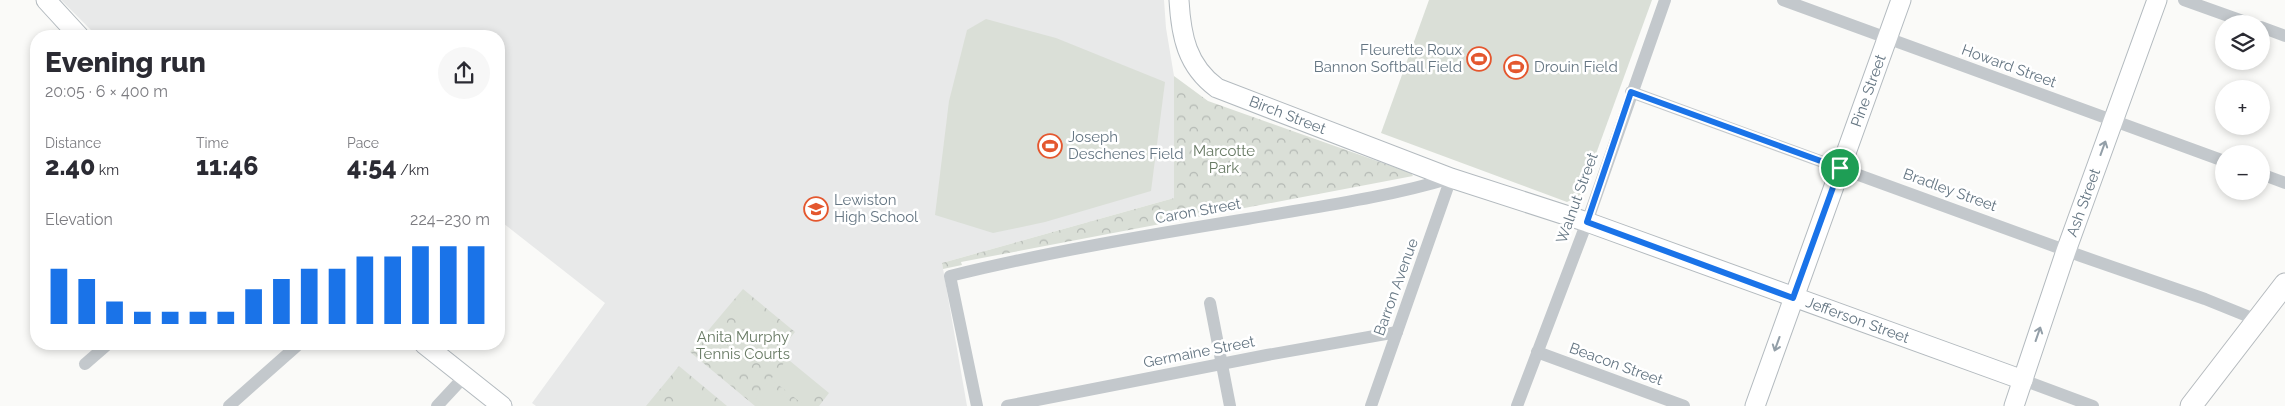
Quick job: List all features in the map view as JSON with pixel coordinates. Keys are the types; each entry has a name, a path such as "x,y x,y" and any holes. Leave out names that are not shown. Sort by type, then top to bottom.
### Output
{"main road":[{"path":"46,0 74,30"},
{"name":"Birch Street","path":"1180,0 1181,21 1189,55 1196,68 1217,88 1451,178"},
{"name":"Pine Street","path":"1759,402 1793,298 1901,0"},
{"name":"Ash Street","path":"2014,406 2066,251 2157,0"},
{"name":"Jefferson Street","path":"1451,178 1587,222 2023,380"},
{"path":"2191,406 2285,284"},
{"path":"431,350 502,406"}],"street":[{"name":"Walnut Street","path":"1517,406 1587,222 1631,92 1665,0"},
{"name":"Howard Street","path":"1784,0 2215,158"},
{"path":"2184,0 2226,15"},
{"path":"2270,31 2285,36"},
{"name":"Bradley Street","path":"1631,92 2066,251 2205,299 2257,320"},
{"path":"2270,177 2285,183"},
{"name":"Caron Street","path":"976,406 950,276 1114,241 1324,206 1424,187 1451,178"},
{"name":"Barron Avenue","path":"1371,406 1451,178"},
{"path":"1210,303 1230,406"},
{"name":"Germaine Street","path":"1007,406 1397,332"},
{"path":"85,364 101,350"},
{"path":"229,406 292,350"},
{"name":"Beacon Street","path":"1537,352 1684,406"},
{"path":"437,406 464,377"},
{"name":"Jefferson Street","path":"2023,380 2093,406"}],"shaded area":[{"name":"Lewiston High School","path":"61,0 1164,0 1166,28 1174,76 1174,198 942,263 967,406 536,406 532,403 605,303 505,225 505,30 91,30"}],"green space":[{"name":"Drouin Field","path":"1429,0 1652,0 1581,195 1567,202 1381,133"},
{"name":"Joseph Deschenes Field","path":"986,19 1056,38 1165,82 1151,191 1045,222 993,233 935,215 949,101 967,30"},
{"name":"Marcotte Park","path":"1174,76 1208,101 1411,173 1413,176 961,262 962,265 943,269 942,263 1174,198"},
{"name":"Anita Murphy Tennis Courts","path":"743,289 795,332 779,352 829,393 819,406 755,406 690,352"},
{"path":"746,300 780,327 767,343 734,315"},
{"path":"730,320 763,347 751,362 718,335"},
{"path":"714,339 747,366 735,382 701,355"},
{"path":"784,363 817,391 805,406 771,379"},
{"name":"Anita Murphy Tennis Courts","path":"679,366 727,406 646,406"},
{"path":"683,378 716,405 686,406 670,393"},
{"path":"768,383 796,406 765,406 755,398"}],"place":[{"name":"Fleurette Roux Bannon Softball Field","path":"1479,59"},
{"name":"Drouin Field","path":"1516,67"},
{"name":"Joseph Deschenes Field","path":"1050,146"},
{"name":"Lewiston High School","path":"816,209"}],"route":[{"path":"1631,92 1840,168 1793,298 1587,222 1631,92"}]}
